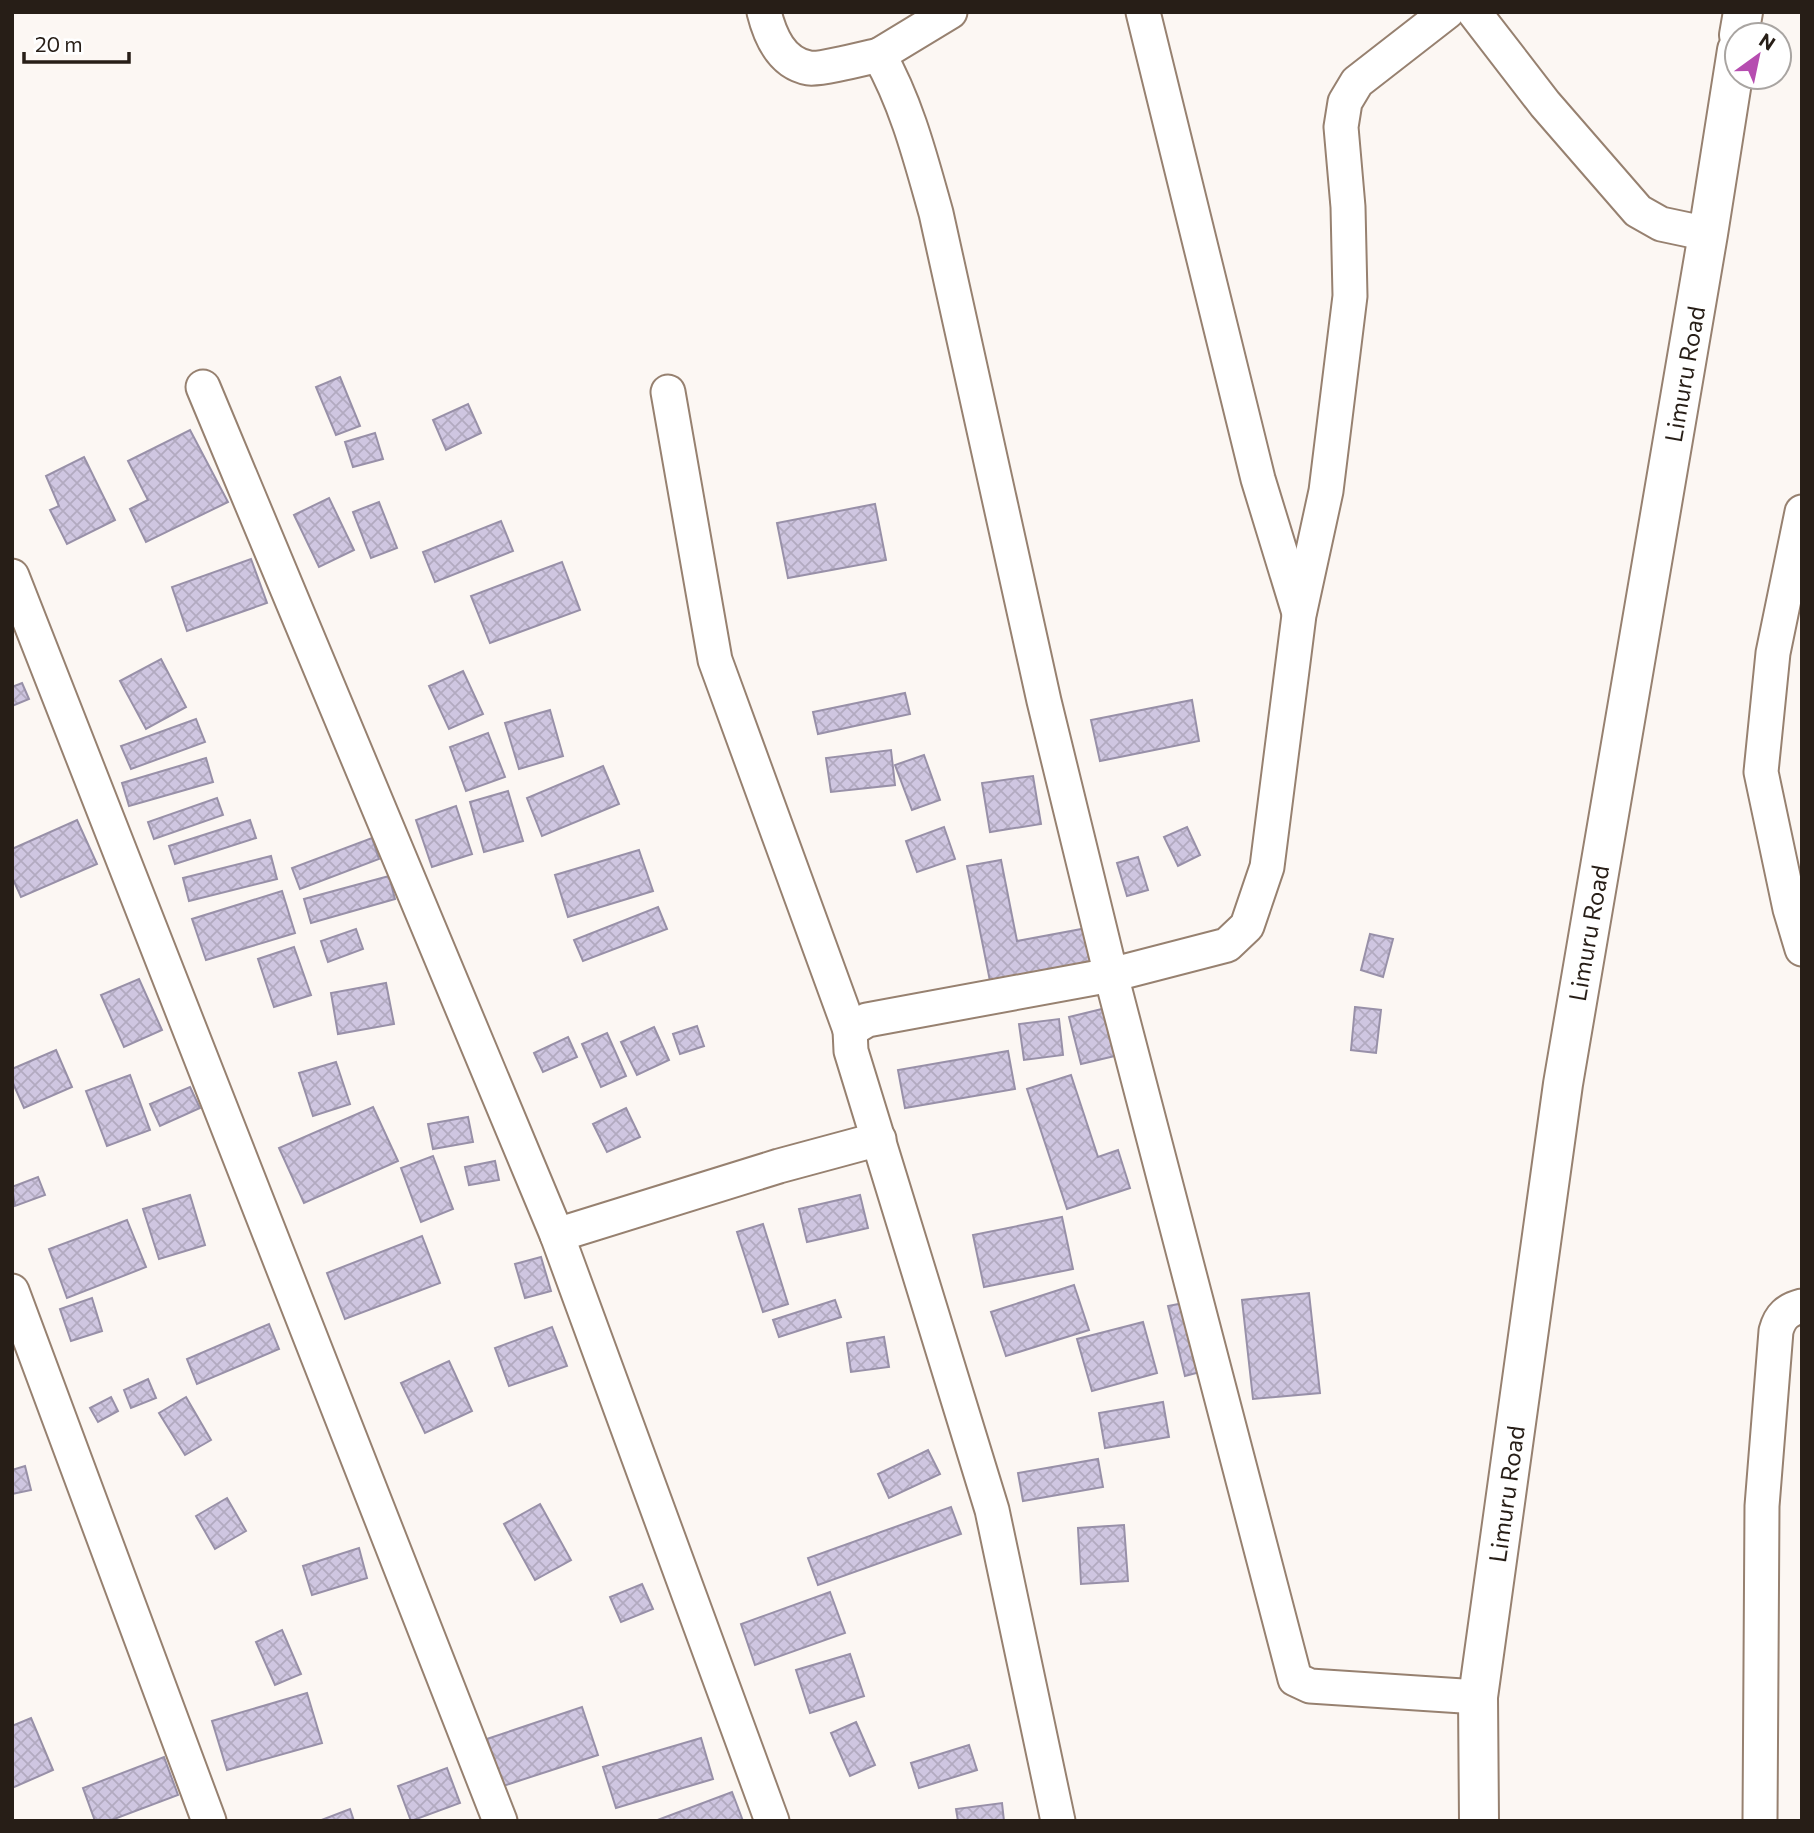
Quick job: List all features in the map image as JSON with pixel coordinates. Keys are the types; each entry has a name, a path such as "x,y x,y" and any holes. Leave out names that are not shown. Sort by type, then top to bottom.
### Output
{"highway":[{"name":"Limuru Road","path":"1479,1821 1478,1696 1563,1084 1731,91"}],"street":[{"path":"764,12 770,36 787,58 810,69 879,55 950,12"},
{"path":"1143,12 1258,479 1299,615"},
{"path":"850,1030 867,1020 1111,975 1227,945 1247,926 1267,867 1299,615 1326,491 1350,296 1348,207 1340,127 1345,102 1357,82 1447,12"},
{"path":"1474,12 1545,104 1638,211 1661,224 1708,234"},
{"path":"879,55 891,75 914,138 936,213 1044,701 1111,975 1295,1679 1310,1686 1478,1696"},
{"path":"203,387 556,1235 772,1821"},
{"path":"668,392 715,660 850,1030 851,1051 992,1510 1058,1821"},
{"path":"1802,512 1773,653 1761,772 1790,909 1802,949"},
{"path":"12,576 500,1821"},
{"path":"556,1235 779,1166 879,1139"},
{"path":"12,1291 209,1821"},
{"path":"1760,1821 1762,1506 1773,1371 1779,1318 1791,1309 1802,1306"}],"building":[{"path":"340,377 360,426 336,435 316,387"},
{"path":"468,404 481,433 446,450 433,420"},
{"path":"190,430 228,502 146,542 130,509 148,500 128,461"},
{"path":"375,433 383,459 353,467 345,442"},
{"path":"84,457 115,520 67,544 50,510 59,506 46,476"},
{"path":"329,498 354,550 319,567 294,515"},
{"path":"379,502 397,548 371,558 353,512"},
{"path":"875,504 886,560 788,578 777,523"},
{"path":"501,521 513,551 435,582 423,552"},
{"path":"251,559 267,603 187,631 172,587"},
{"path":"562,562 580,610 490,643 471,596"},
{"path":"161,659 186,707 146,729 120,681"},
{"path":"463,671 483,714 449,729 429,686"},
{"path":"22,683 29,699 12,706 12,687"},
{"path":"905,693 910,714 818,734 813,712"},
{"path":"1192,700 1199,741 1100,761 1091,720"},
{"path":"550,710 563,756 519,769 505,723"},
{"path":"196,719 205,742 131,769 121,746"},
{"path":"488,733 505,777 466,791 450,747"},
{"path":"891,750 895,785 831,792 826,758"},
{"path":"924,755 940,800 912,810 895,765"},
{"path":"206,758 213,782 129,806 122,783"},
{"path":"603,766 619,804 542,836 527,798"},
{"path":"1033,776 1041,824 990,832 982,783"},
{"path":"508,791 523,841 484,852 470,802"},
{"path":"217,798 223,815 154,839 148,822"},
{"path":"456,806 472,854 432,867 416,820"},
{"path":"77,820 97,864 21,897 12,877 12,849"},
{"path":"250,820 256,838 175,864 169,846"},
{"path":"944,827 955,859 917,872 906,841"},
{"path":"1187,827 1200,855 1178,866 1164,837"},
{"path":"372,838 379,859 300,889 292,868"},
{"path":"639,850 653,891 568,917 555,875"},
{"path":"271,856 277,879 189,901 183,878"},
{"path":"1138,857 1148,890 1127,896 1117,863"},
{"path":"1001,860 1017,941 1087,928 1095,971 992,991 967,866"},
{"path":"389,876 395,899 311,923 304,899"},
{"path":"282,891 295,933 206,960 192,919"},
{"path":"658,907 667,929 583,961 574,940"},
{"path":"356,929 363,949 328,962 321,941"},
{"path":"1370,934 1393,939 1383,977 1361,970"},
{"path":"294,947 311,995 274,1007 258,959"},
{"path":"139,979 162,1030 124,1047 101,995"},
{"path":"386,983 394,1024 338,1034 331,993"},
{"path":"1355,1007 1381,1010 1376,1053 1351,1050"},
{"path":"1106,1008 1119,1055 1081,1064 1069,1017"},
{"path":"1059,1019 1063,1055 1024,1060 1019,1024"},
{"path":"697,1026 704,1046 680,1054 673,1034"},
{"path":"654,1027 669,1060 637,1075 621,1042"},
{"path":"607,1033 626,1076 601,1087 582,1044"},
{"path":"568,1037 577,1057 543,1072 534,1053"},
{"path":"56,1050 72,1087 24,1108 12,1081 12,1069"},
{"path":"1008,1051 1015,1089 905,1108 898,1070"},
{"path":"336,1062 350,1104 313,1116 299,1073"},
{"path":"130,1075 150,1130 107,1146 86,1091"},
{"path":"1071,1075 1098,1157 1118,1150 1130,1188 1067,1209 1027,1089"},
{"path":"190,1087 200,1108 160,1126 150,1104"},
{"path":"373,1107 398,1161 304,1203 279,1148"},
{"path":"626,1108 640,1137 607,1152 593,1124"},
{"path":"468,1117 473,1142 433,1149 428,1124"},
{"path":"433,1156 453,1209 421,1222 401,1168"},
{"path":"495,1161 499,1180 469,1185 465,1167"},
{"path":"38,1177 45,1195 15,1206 12,1187"},
{"path":"190,1195 205,1245 159,1259 143,1209"},
{"path":"860,1195 868,1228 807,1242 799,1209"},
{"path":"1062,1217 1073,1269 984,1287 973,1235"},
{"path":"127,1220 146,1267 67,1298 49,1249"},
{"path":"763,1224 788,1304 763,1312 737,1232"},
{"path":"422,1236 440,1283 345,1319 327,1273"},
{"path":"541,1257 551,1291 525,1298 515,1264"},
{"path":"1074,1285 1089,1330 1006,1356 991,1312"},
{"path":"1309,1293 1320,1393 1253,1399 1242,1300"},
{"path":"92,1298 102,1331 71,1341 60,1309"},
{"path":"835,1300 841,1317 779,1337 773,1320"},
{"path":"1184,1303 1200,1372 1185,1376 1168,1306"},
{"path":"1143,1322 1157,1373 1092,1391 1077,1339"},
{"path":"269,1324 279,1349 197,1384 187,1359"},
{"path":"552,1327 567,1366 509,1386 495,1348"},
{"path":"884,1337 889,1367 851,1372 847,1343"},
{"path":"449,1361 472,1411 425,1433 401,1383"},
{"path":"148,1379 156,1398 131,1408 124,1390"},
{"path":"111,1397 118,1411 98,1422 90,1408"},
{"path":"186,1397 211,1440 185,1455 159,1413"},
{"path":"1163,1402 1169,1437 1105,1448 1099,1413"},
{"path":"928,1450 940,1474 889,1498 878,1474"},
{"path":"1098,1459 1103,1487 1023,1501 1018,1473"},
{"path":"25,1466 31,1490 12,1494 12,1470"},
{"path":"227,1498 246,1531 215,1549 196,1516"},
{"path":"540,1504 571,1560 535,1580 504,1524"},
{"path":"951,1507 961,1534 818,1585 808,1558"},
{"path":"1124,1525 1128,1581 1081,1584 1078,1528"},
{"path":"359,1548 367,1578 312,1595 303,1566"},
{"path":"642,1584 653,1609 621,1622 610,1597"},
{"path":"830,1592 845,1633 755,1665 741,1624"},
{"path":"282,1630 301,1674 275,1685 256,1642"},
{"path":"850,1654 864,1696 810,1713 796,1670"},
{"path":"307,1693 322,1743 227,1770 212,1721"},
{"path":"582,1707 598,1755 503,1786 487,1739"},
{"path":"31,1718 53,1770 12,1788 12,1726"},
{"path":"856,1722 875,1765 850,1776 831,1733"},
{"path":"701,1738 713,1779 616,1808 603,1767"},
{"path":"969,1745 977,1770 919,1788 911,1763"},
{"path":"164,1757 178,1795 109,1821 95,1821 83,1788"},
{"path":"447,1768 460,1803 411,1821 398,1786"},
{"path":"732,1792 743,1821 655,1821"},
{"path":"1002,1803 1004,1821 958,1821 956,1809"},
{"path":"350,1809 354,1821 319,1821"}]}
